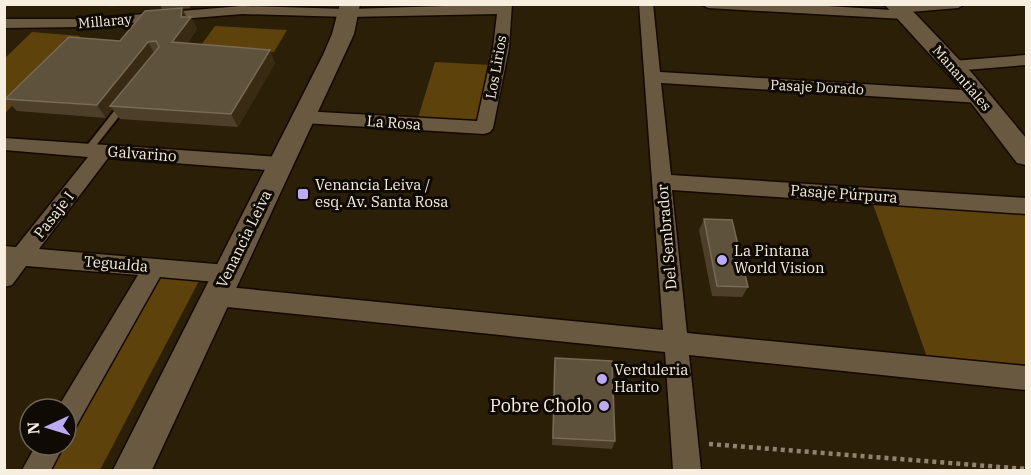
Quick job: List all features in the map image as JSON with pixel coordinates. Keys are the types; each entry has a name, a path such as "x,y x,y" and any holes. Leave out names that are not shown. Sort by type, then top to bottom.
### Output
{"street":[{"name":"Del Sembrador","path":"646,4 687,471"},
{"path":"708,4 899,9 958,4"},
{"name":"Millaray","path":"4,24 84,23 205,8 504,7"},
{"name":"Los Lirios","path":"484,128 501,48 504,7"},
{"name":"Venancia Leiva","path":"132,471 334,55 349,9"},
{"name":"Manantiales","path":"899,9 1023,145"},
{"path":"953,66 1026,60"},
{"name":"Pasaje Dorado","path":"653,77 980,97"},
{"name":"La Rosa","path":"303,117 484,128"},
{"name":"Galvarino","path":"4,144 280,164"},
{"name":"Pasaje I","path":"4,278 13,255 95,150"},
{"name":"Pasaje Púrpura","path":"662,182 1026,206"},
{"name":"Tegualda","path":"13,255 155,267 222,285 677,344 1026,378"},
{"path":"78,399 155,267"},
{"path":"36,471 44,457"}],"lane":[{"path":"95,150 132,94"}],"path":[{"path":"685,442 1026,469"}],"shaded area":[{"path":"215,26 287,30 274,52 199,48"},
{"path":"32,32 80,36 5,113 5,58"},
{"path":"435,62 491,65 480,123 418,118"},
{"path":"873,204 1026,213 1026,369 928,360"},
{"path":"156,277 199,281 100,470 45,470 53,457 78,457 78,413"}],"building":[{"path":"182,8 181,17 191,17 172,42 270,50 231,114 110,106 159,47 156,41 148,42 97,105 5,99 69,37 120,41 145,11"},
{"path":"704,219 732,220 748,287 717,286"},
{"path":"555,358 612,361 615,441 553,438"}],"place":[{"name":"Venancia Leiva / esq. Av. Santa Rosa","path":"303,194"},
{"name":"La Pintana World Vision","path":"722,260"},
{"name":"Verduleria Harito","path":"602,379"},
{"name":"Pobre Cholo","path":"604,406"}]}
